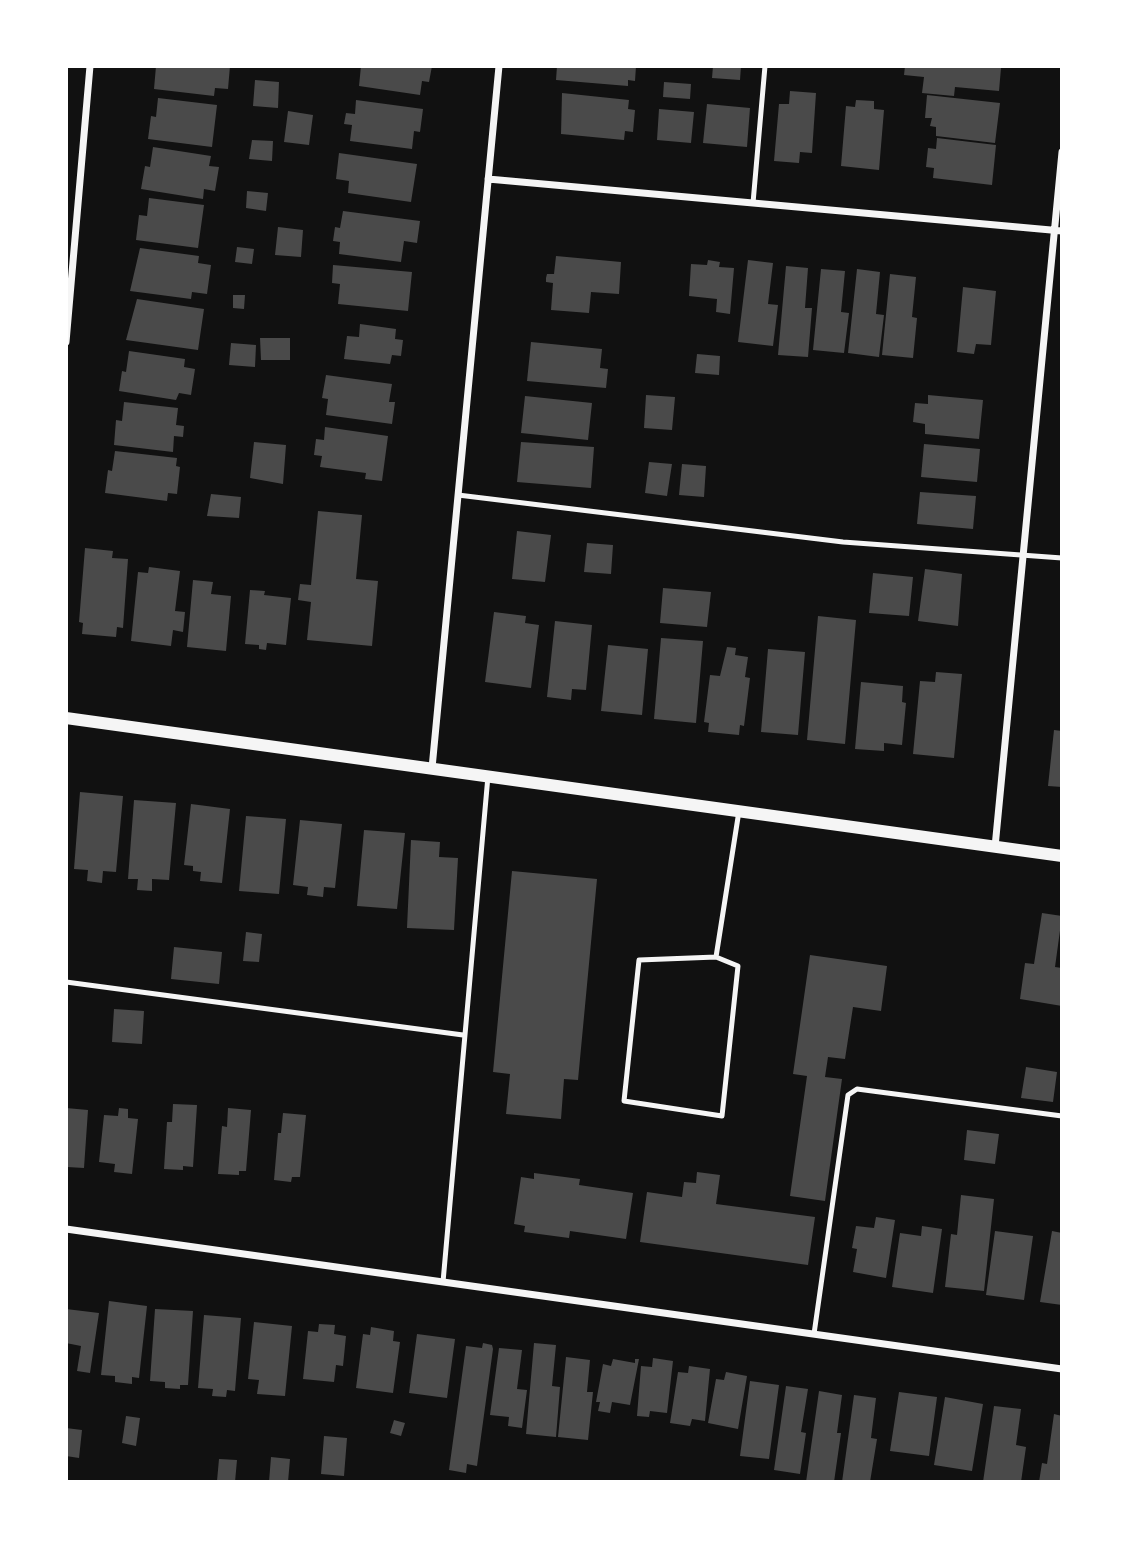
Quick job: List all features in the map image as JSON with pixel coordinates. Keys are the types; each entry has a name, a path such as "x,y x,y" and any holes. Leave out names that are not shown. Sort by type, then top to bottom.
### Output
{"street":[{"path":"66,342 90,66"},
{"path":"432,768 499,66"},
{"path":"995,847 1058,230 1062,152"},
{"path":"488,179 1058,230"},
{"path":"66,718 1062,856"},
{"path":"66,1229 1062,1369"}],"lane":[{"path":"753,203 765,66"},
{"path":"458,495 843,542 1062,558"},
{"path":"443,1282 488,776"},
{"path":"716,957 739,811"},
{"path":"716,957 738,966 722,1116 624,1101 639,960 716,957"},
{"path":"66,982 463,1035"},
{"path":"814,1334 848,1095 857,1089 1062,1116"}],"building":[{"path":"156,66 230,66 228,89 215,88 214,96 154,89"},
{"path":"361,66 432,66 429,82 422,81 420,95 359,86"},
{"path":"557,66 636,66 635,81 628,80 628,86 556,80"},
{"path":"713,66 741,66 740,80 712,78"},
{"path":"905,66 1001,68 999,91 955,87 954,96 922,93 924,77 904,75"},
{"path":"255,80 279,82 278,108 253,106"},
{"path":"664,82 691,84 690,99 663,97"},
{"path":"790,91 816,93 812,153 800,152 799,163 774,161 779,104 789,104"},
{"path":"562,93 629,100 628,109 635,110 633,132 625,131 624,140 561,134"},
{"path":"927,95 1000,103 995,143 936,136 936,127 930,126 932,118 925,118"},
{"path":"158,98 217,105 212,147 148,139 151,116 156,117"},
{"path":"356,100 423,109 420,132 414,131 412,149 350,141 352,125 344,124 346,113 355,114"},
{"path":"856,100 874,101 874,109 884,110 879,170 841,166 846,106 855,107"},
{"path":"707,104 750,108 747,147 703,143"},
{"path":"659,109 694,112 691,143 657,140"},
{"path":"288,111 313,115 309,145 284,142"},
{"path":"937,138 996,145 992,185 933,178 934,168 926,167 928,148 936,149"},
{"path":"252,140 273,141 272,161 249,159"},
{"path":"153,147 211,156 209,166 219,167 215,191 204,189 203,199 141,189 145,166 150,167"},
{"path":"339,153 417,164 411,202 348,193 349,181 336,179"},
{"path":"247,191 268,193 266,211 246,208"},
{"path":"149,198 204,205 198,248 136,240 139,215 147,216"},
{"path":"343,211 420,221 417,243 404,241 401,262 339,254 340,242 333,241 335,227 340,228"},
{"path":"278,227 303,230 301,257 275,255"},
{"path":"237,247 254,249 252,264 235,262"},
{"path":"140,248 199,256 198,263 211,265 207,294 192,292 191,299 130,291"},
{"path":"556,256 621,262 619,294 591,292 589,313 551,310 553,283 546,282 546,278 547,274 554,274"},
{"path":"708,260 720,262 719,267 734,268 730,314 716,312 717,299 689,296 691,264 707,265"},
{"path":"748,260 773,263 768,304 778,305 773,346 738,342"},
{"path":"333,265 412,272 408,311 338,304 340,284 332,283"},
{"path":"786,266 808,268 805,308 812,308 808,357 778,355"},
{"path":"821,269 845,271 841,312 849,313 844,353 813,350"},
{"path":"857,269 880,272 876,314 884,315 879,357 848,353"},
{"path":"890,274 916,277 912,317 917,318 913,358 882,355"},
{"path":"963,287 996,291 991,345 976,344 974,354 957,352"},
{"path":"233,295 245,295 244,309 233,308"},
{"path":"137,299 204,309 198,350 126,340"},
{"path":"360,324 396,329 395,339 403,340 401,356 392,355 390,364 344,359 347,336 359,337"},
{"path":"260,338 290,338 290,360 261,360"},
{"path":"531,342 602,349 600,368 608,369 606,388 527,381"},
{"path":"231,343 256,345 255,367 229,365"},
{"path":"129,351 185,359 184,367 195,369 191,395 179,393 176,400 119,391 122,371 126,372"},
{"path":"697,354 720,356 719,375 695,373"},
{"path":"326,375 392,384 389,402 395,402 392,424 326,415 328,399 322,398"},
{"path":"646,395 675,397 672,430 644,428"},
{"path":"928,395 983,400 979,439 925,434 925,424 913,422 915,403 928,404"},
{"path":"525,396 592,403 588,440 521,433"},
{"path":"124,402 178,408 176,425 184,426 183,437 174,436 173,452 114,445 116,420 122,421"},
{"path":"325,427 388,436 382,481 365,479 366,473 320,467 322,456 314,455 316,439 324,440"},
{"path":"254,442 286,445 283,484 250,478"},
{"path":"521,442 594,447 591,488 517,482"},
{"path":"924,444 980,449 977,482 921,477"},
{"path":"115,451 177,458 176,466 180,467 177,494 168,493 167,501 105,493 108,470 112,471"},
{"path":"649,462 672,464 667,496 645,493"},
{"path":"682,464 706,466 704,497 679,495"},
{"path":"920,492 976,496 973,529 917,524"},
{"path":"211,494 241,497 239,518 207,516"},
{"path":"318,511 362,515 356,579 378,581 372,646 307,640 311,602 298,600 300,584 311,585"},
{"path":"517,531 551,535 545,582 512,579"},
{"path":"587,543 613,545 611,574 584,572"},
{"path":"85,548 113,551 112,558 128,559 123,628 117,627 116,637 82,634 83,623 79,622"},
{"path":"149,567 180,571 175,611 185,612 183,632 173,630 171,646 131,641 138,572 148,573"},
{"path":"925,569 962,574 958,626 918,621"},
{"path":"873,573 913,577 909,616 869,613"},
{"path":"193,580 213,582 211,594 231,596 226,651 187,647"},
{"path":"663,588 711,592 707,627 660,623"},
{"path":"250,590 265,591 264,595 291,598 286,645 267,643 266,650 259,649 259,645 245,644"},
{"path":"494,612 526,616 525,623 539,625 531,688 485,682"},
{"path":"818,616 856,620 845,744 807,740"},
{"path":"555,621 592,625 586,690 572,689 571,700 547,697"},
{"path":"661,638 703,641 696,723 654,719"},
{"path":"608,645 648,649 642,715 601,711"},
{"path":"727,647 736,648 735,655 748,657 745,677 750,678 744,726 740,725 739,735 708,732 709,723 704,722 710,675 720,676"},
{"path":"768,649 805,652 798,735 761,732"},
{"path":"936,672 962,674 954,758 913,754 920,681 935,682"},
{"path":"861,682 903,686 902,702 906,703 902,745 884,743 884,751 855,749"},
{"path":"1054,730 1062,731 1062,787 1048,786"},
{"path":"80,792 123,796 116,872 103,871 102,883 87,881 88,870 74,869"},
{"path":"134,800 176,803 169,880 152,879 152,891 137,890 138,879 128,879"},
{"path":"191,804 230,809 222,883 200,881 201,872 193,871 193,866 184,865"},
{"path":"246,816 286,819 279,894 239,891"},
{"path":"300,820 342,824 335,888 324,887 323,897 307,895 308,887 293,885"},
{"path":"364,830 405,833 397,909 357,906"},
{"path":"411,840 440,842 439,857 458,858 454,930 407,928"},
{"path":"512,871 597,879 578,1080 564,1079 561,1119 506,1114 510,1074 493,1072"},
{"path":"1042,913 1062,916 1055,967 1062,968 1062,1006 1020,999 1025,963 1034,964"},
{"path":"246,932 262,934 259,962 243,961"},
{"path":"174,947 222,952 219,984 171,979"},
{"path":"810,955 887,966 881,1011 853,1007 845,1059 828,1057 825,1077 842,1079 825,1201 790,1196 807,1076 793,1074"},
{"path":"114,1009 144,1011 142,1044 112,1042"},
{"path":"1026,1067 1057,1072 1053,1102 1021,1098"},
{"path":"173,1104 197,1105 193,1167 183,1166 183,1170 164,1169 167,1122 172,1122"},
{"path":"66,1108 88,1110 84,1168 67,1167"},
{"path":"119,1108 128,1109 128,1118 138,1119 132,1174 114,1172 115,1164 99,1162 104,1115 118,1116"},
{"path":"228,1108 251,1110 246,1171 239,1171 239,1175 218,1174 222,1126 227,1127"},
{"path":"283,1113 306,1115 300,1177 292,1177 291,1182 274,1180 278,1133 281,1133"},
{"path":"967,1130 999,1134 995,1164 964,1160"},
{"path":"697,1172 720,1175 716,1204 815,1217 808,1265 640,1242 647,1192 682,1197 684,1182 696,1183"},
{"path":"534,1173 580,1179 579,1185 633,1193 626,1239 570,1231 569,1238 524,1232 525,1226 514,1224 521,1177 534,1179"},
{"path":"961,1195 994,1199 984,1291 945,1287 951,1234 957,1235"},
{"path":"876,1217 895,1220 886,1278 853,1272 857,1249 852,1248 856,1226 874,1228"},
{"path":"922,1226 942,1229 933,1293 892,1287 900,1233 921,1236"},
{"path":"995,1231 1033,1236 1024,1300 986,1295"},
{"path":"1052,1231 1062,1233 1062,1305 1040,1302"},
{"path":"109,1301 147,1306 139,1378 132,1377 132,1384 115,1382 115,1376 101,1375"},
{"path":"66,1309 99,1313 90,1373 77,1371 81,1346 66,1343"},
{"path":"155,1309 193,1311 188,1385 180,1385 180,1389 165,1388 165,1382 150,1381"},
{"path":"204,1315 241,1318 235,1391 227,1390 226,1397 212,1396 213,1389 198,1388"},
{"path":"254,1322 292,1326 285,1396 257,1394 259,1380 248,1379"},
{"path":"319,1324 335,1325 334,1334 346,1336 343,1366 336,1365 334,1382 303,1379 308,1331 318,1332"},
{"path":"371,1327 394,1331 393,1341 400,1342 393,1393 356,1388 363,1334 370,1335"},
{"path":"417,1334 455,1339 447,1398 409,1393"},
{"path":"483,1343 492,1345 493,1349 477,1466 467,1464 466,1473 449,1470 466,1346 482,1348"},
{"path":"534,1343 556,1345 552,1386 560,1387 556,1437 526,1434"},
{"path":"499,1348 522,1350 517,1389 527,1390 522,1428 508,1426 509,1417 490,1415"},
{"path":"566,1357 590,1360 587,1392 593,1392 588,1440 558,1437"},
{"path":"653,1358 673,1361 667,1413 650,1411 649,1417 637,1416 641,1366 652,1367"},
{"path":"613,1359 635,1363 635,1359 639,1359 630,1405 612,1402 610,1413 598,1411 600,1402 596,1402 603,1364 611,1366"},
{"path":"689,1366 710,1369 705,1421 692,1419 690,1426 670,1423 678,1372 688,1373"},
{"path":"726,1372 747,1376 738,1429 708,1423 716,1379 724,1380"},
{"path":"750,1381 779,1385 769,1459 740,1456"},
{"path":"786,1386 808,1389 801,1432 806,1433 800,1474 774,1470"},
{"path":"819,1391 842,1395 837,1433 841,1433 834,1482 806,1482"},
{"path":"899,1392 937,1397 929,1456 890,1451"},
{"path":"854,1395 876,1398 871,1438 877,1439 870,1482 842,1482"},
{"path":"945,1397 983,1404 972,1471 934,1465"},
{"path":"994,1406 1021,1409 1016,1445 1026,1447 1021,1482 983,1482"},
{"path":"1054,1414 1062,1416 1062,1482 1039,1482 1042,1463 1047,1464"},
{"path":"126,1416 140,1418 136,1446 122,1443"},
{"path":"394,1420 405,1423 401,1436 390,1433"},
{"path":"66,1428 82,1430 79,1458 66,1456"},
{"path":"324,1436 347,1438 344,1476 321,1474"},
{"path":"271,1457 290,1459 288,1482 269,1482"},
{"path":"219,1459 237,1460 235,1482 217,1481"}]}
